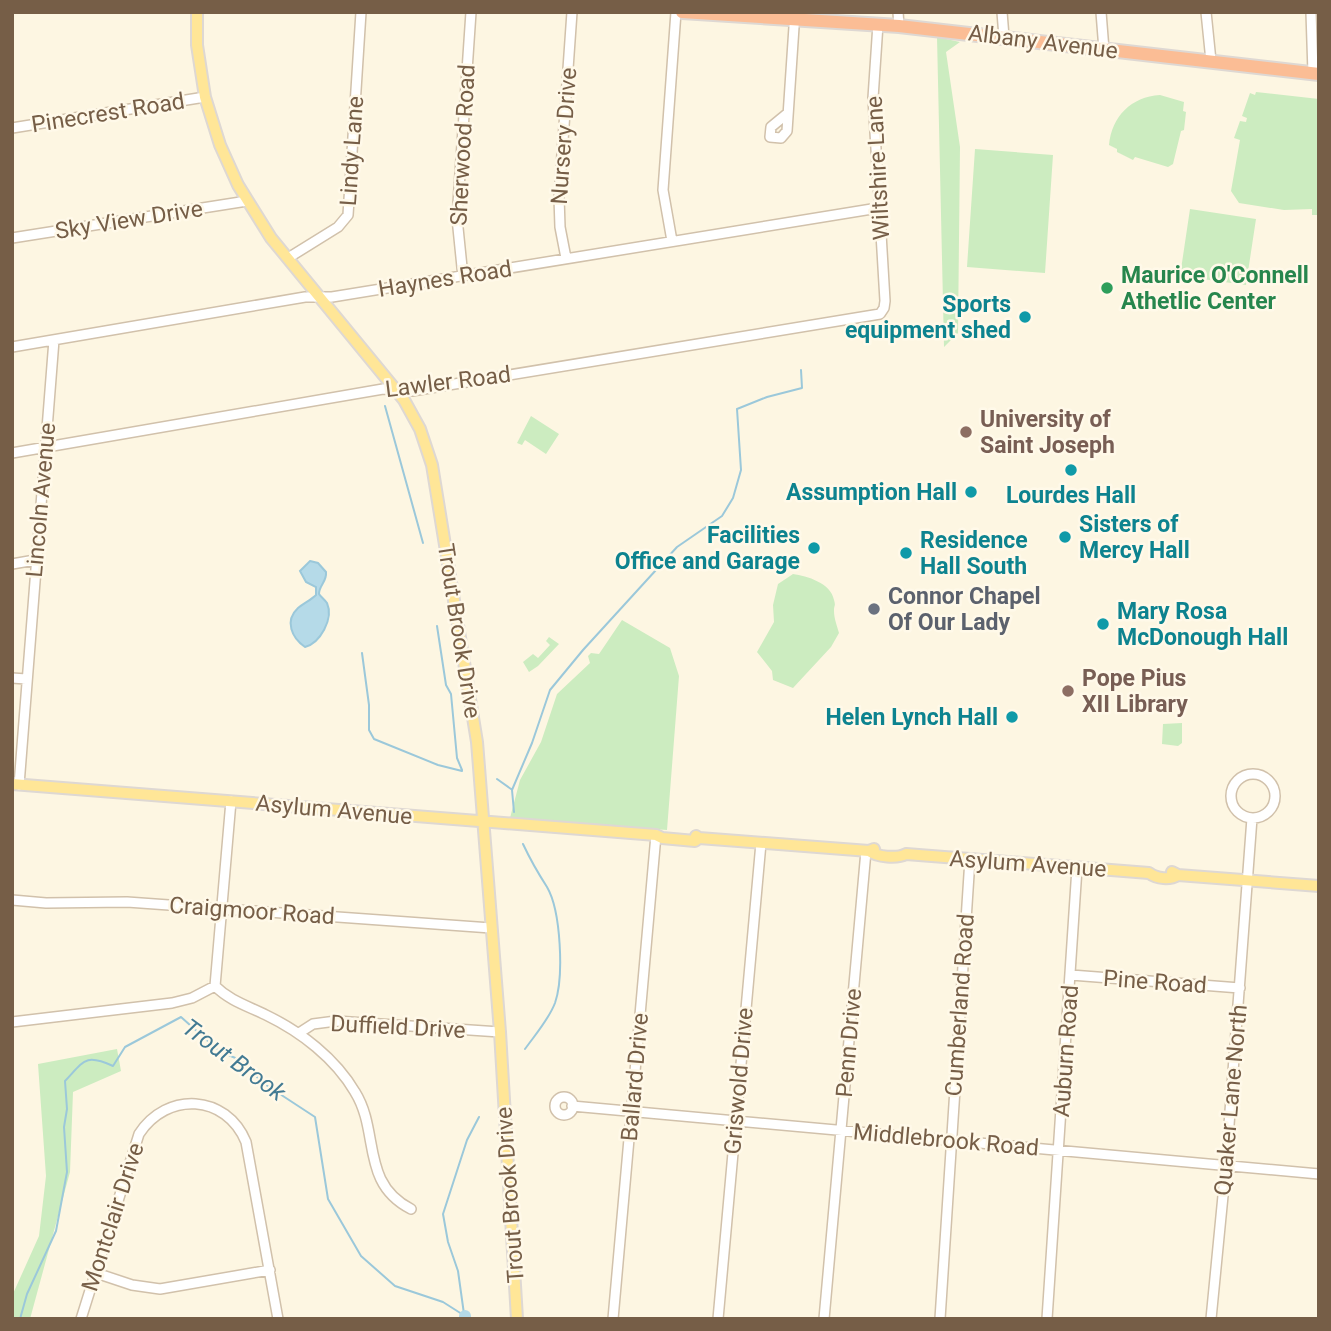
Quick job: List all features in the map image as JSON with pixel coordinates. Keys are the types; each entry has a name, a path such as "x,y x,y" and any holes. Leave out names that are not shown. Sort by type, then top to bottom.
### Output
{"highway":[{"name":"Albany Avenue","path":"682,12 794,16 899,26 1316,74"}],"main road":[{"name":"Trout Brook Drive","path":"197,12 197,45 205,97 220,145 247,201 288,258 396,390 420,429 432,465 477,742 500,1032 517,1319"},
{"name":"Asylum Avenue","path":"16,785 656,835 695,835 699,838 867,851 902,851 906,854 1077,868 1174,872 1178,875 1319,886"}],"street":[{"name":"Lindy Lane","path":"288,258 338,227 348,215 361,12"},
{"name":"Sherwood Road","path":"463,277 457,218 471,12"},
{"name":"Nursery Drive","path":"566,258 559,197 572,12"},
{"path":"672,241 663,190 676,12"},
{"path":"898,12 899,26"},
{"path":"1002,12 1004,37"},
{"path":"1101,12 1104,50"},
{"path":"1206,12 1211,61"},
{"path":"1311,12 1316,74"},
{"path":"788,113 794,16"},
{"name":"Wiltshire Lane","path":"878,24 873,98 885,305 883,312"},
{"name":"Pinecrest Road","path":"12,128 205,97"},
{"name":"Sky View Drive","path":"12,238 247,201"},
{"name":"Haynes Road","path":"12,348 305,297 332,298 878,208"},
{"name":"Lawler Road","path":"12,453 383,389 425,389 883,312"},
{"name":"Lincoln Avenue","path":"16,785 54,340"},
{"path":"12,564 36,560"},
{"path":"12,678 26,679"},
{"path":"1247,774 1256,774 1271,782 1275,799 1263,816 1252,818 1237,810 1231,795 1234,785 1247,774"},
{"path":"215,986 230,802"},
{"name":"Quaker Lane North","path":"1211,1319 1226,1165 1252,818"},
{"name":"Ballard Drive","path":"613,1319 656,835"},
{"name":"Griswold Drive","path":"718,1319 761,843"},
{"name":"Penn Drive","path":"824,1319 867,851"},
{"name":"Cumberland Road","path":"940,1319 970,859"},
{"name":"Auburn Road","path":"1047,1319 1077,868"},
{"name":"Craigmoor Road","path":"12,900 46,903 127,902 491,928"},
{"name":"Pine Road","path":"1071,975 1240,988"},
{"path":"12,1022 172,1003 192,998 215,986"},
{"path":"215,986 231,1000 299,1033 331,1062 355,1091 384,1187 395,1199 411,1209"},
{"name":"Duffield Drive","path":"299,1033 313,1024 336,1021 500,1032"},
{"name":"Montclair Drive","path":"81,1319 139,1134 149,1121 162,1111 175,1106 194,1104 219,1111 233,1121 244,1135 250,1153 278,1319"},
{"name":"Middlebrook Road","path":"572,1106 1319,1174"},
{"path":"96,1273 132,1285 160,1289 270,1270"}],"green space":[{"path":"937,37 960,42 946,52 960,147 958,333 944,347"},
{"path":"1256,92 1319,99 1319,215 1312,215 1312,209 1284,210 1239,203 1231,191 1240,140 1234,138 1240,121 1246,122 1247,118 1242,116 1250,93 1255,95"},
{"path":"1160,95 1184,102 1183,111 1186,112 1184,130 1181,131 1173,164 1168,167 1135,157 1133,160 1109,145 1114,125 1125,110 1140,100"},
{"path":"975,149 1053,155 1045,273 967,267"},
{"path":"1190,209 1256,219 1246,285 1180,276"},
{"path":"531,416 559,434 546,454 525,440 522,445 517,443"},
{"path":"793,574 823,585 832,594 839,633 831,647 793,688 773,680 772,671 757,652 774,622 773,605 778,584"},
{"path":"622,620 670,648 679,676 667,830 510,818 520,780 541,742 557,694 590,663 588,656 591,653 599,654"},
{"path":"549,637 559,644 529,672 523,662 533,654 538,658 550,645 546,641"},
{"path":"1182,723 1182,743 1178,746 1162,744 1163,724"},
{"path":"117,1049 121,1071 73,1092 70,1172 30,1319 12,1319 12,1296 39,1236 46,1176 38,1064"}],"water":[{"path":"310,561 318,563 326,572 319,594 327,603 329,616 320,636 305,647 293,634 291,618 298,608 316,595 316,587 306,582 300,571"}],"waterway":[{"path":"514,812 512,790 550,690 677,547 722,516 733,498 741,470 737,409 767,397 802,388 801,370"},
{"path":"385,406 423,543"},
{"path":"437,626 446,685 451,694 457,758 462,770"},
{"path":"362,653 369,705 369,730 374,739 438,765 462,771"},
{"path":"497,779 511,789"},
{"path":"523,844 552,898 560,944 560,977 555,1003 546,1021 525,1049"},
{"name":"Trout Brook","path":"20,1319 27,1294 56,1231 67,1172 65,1081 86,1061 96,1060 113,1066 125,1047 181,1017 219,1051 247,1063 260,1081 315,1117 328,1199 361,1256 395,1286 443,1302 465,1316"},
{"path":"464,1314 458,1271 448,1242 443,1214 467,1140 479,1117"}],"place":[{"name":"Maurice O'Connell Athetlic Center","path":"1107,288"},
{"name":"Sports equipment shed","path":"1025,317"},
{"name":"University of Saint Joseph","path":"966,432"},
{"name":"Lourdes Hall","path":"1071,470"},
{"name":"Assumption Hall","path":"971,492"},
{"name":"Sisters of Mercy Hall","path":"1065,537"},
{"name":"Facilities Office and Garage","path":"814,548"},
{"name":"Residence Hall South","path":"906,553"},
{"name":"Connor Chapel Of Our Lady","path":"874,609"},
{"name":"Mary Rosa McDonough Hall","path":"1103,624"},
{"name":"Pope Pius XII Library","path":"1068,691"},
{"name":"Helen Lynch Hall","path":"1012,717"}]}
